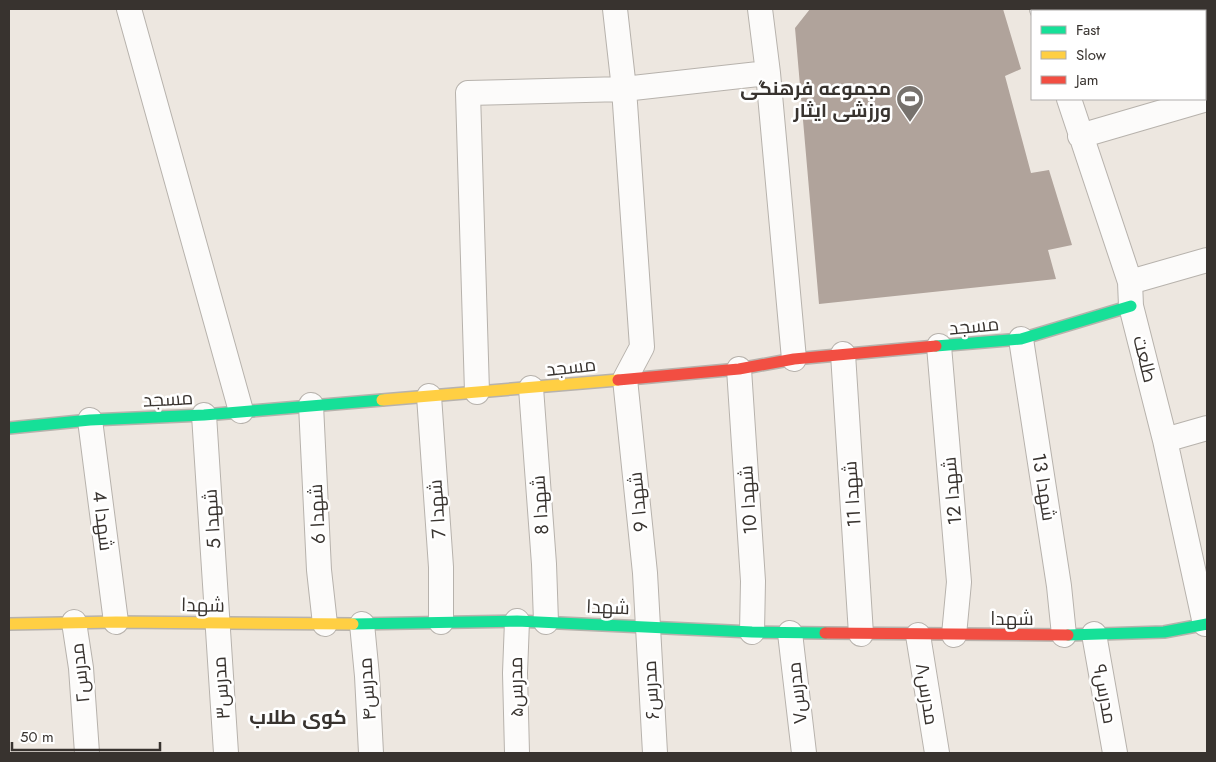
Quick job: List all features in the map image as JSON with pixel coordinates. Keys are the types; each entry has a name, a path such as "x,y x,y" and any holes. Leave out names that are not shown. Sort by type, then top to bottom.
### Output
{"street":[{"path":"129,9 240,411"},
{"path":"616,9 624,89 642,347 626,379"},
{"path":"760,9 768,73 794,359"},
{"path":"477,392 468,93 624,89 768,73"},
{"name":"طلعت","path":"1069,100 1130,282 1131,306 1165,440 1206,624"},
{"path":"1080,136 1204,100"},
{"path":"1130,282 1207,260"},
{"name":"مسجد","path":"9,428 90,420 204,415 531,388 739,369 794,359 843,354 1022,339 1131,306"},
{"name":"شهدا 13","path":"1022,339 1059,586 1064,635"},
{"name":"شهدا 12","path":"939,346 959,582 954,635"},
{"name":"شهدا 11","path":"843,354 862,634"},
{"name":"شهدا 10","path":"739,369 753,581 752,632"},
{"name":"شهدا 9","path":"626,379 645,574 648,626"},
{"name":"شهدا 8","path":"531,388 544,564 546,622"},
{"name":"شهدا 7","path":"429,396 441,567 441,622"},
{"name":"شهدا 6","path":"311,405 319,570 325,624"},
{"name":"شهدا 5","path":"204,415 216,571 217,623"},
{"name":"شهدا 4","path":"90,420 116,622"},
{"path":"1165,440 1207,428"},
{"name":"شهدا","path":"9,624 74,622 362,624 546,622 752,632 1064,635 1164,632 1206,624"},
{"name":"مدرس۲","path":"74,622 81,668 87,753"},
{"name":"مدرس۵","path":"517,622 515,673 517,753"},
{"name":"مدرس۳","path":"217,623 226,753"},
{"name":"مدرس۴","path":"362,624 371,753"},
{"name":"مدرس۶","path":"648,626 655,753"},
{"name":"مدرس۷","path":"790,632 804,753"},
{"name":"مدرس۹","path":"1094,634 1115,753"},
{"name":"مدرس۸","path":"918,635 937,753"}],"building":[{"name":"مجموعه فرهنگی ورزشی ایثار","path":"810,9 1003,9 1021,69 1005,76 1031,173 1049,170 1072,245 1048,250 1056,279 819,304 795,28"}],"traffic: fast":[{"path":"936,346 1021,339 1131,306"},
{"path":"9,428 90,420 204,415 382,400"},
{"path":"353,624 517,621 752,632 825,633"},
{"path":"1068,635 1164,632 1207,624"}],"traffic: slow":[{"path":"382,400 618,380"},
{"path":"9,624 116,622 353,624"}],"traffic: jam":[{"path":"618,380 739,369 794,359 936,346"},
{"path":"825,633 1068,635"}],"place":[{"name":"مجموعه فرهنگی ورزشی ایثار","path":"910,123"}],"district":[{"name":"کوی طلاب","path":"298,717"}]}
